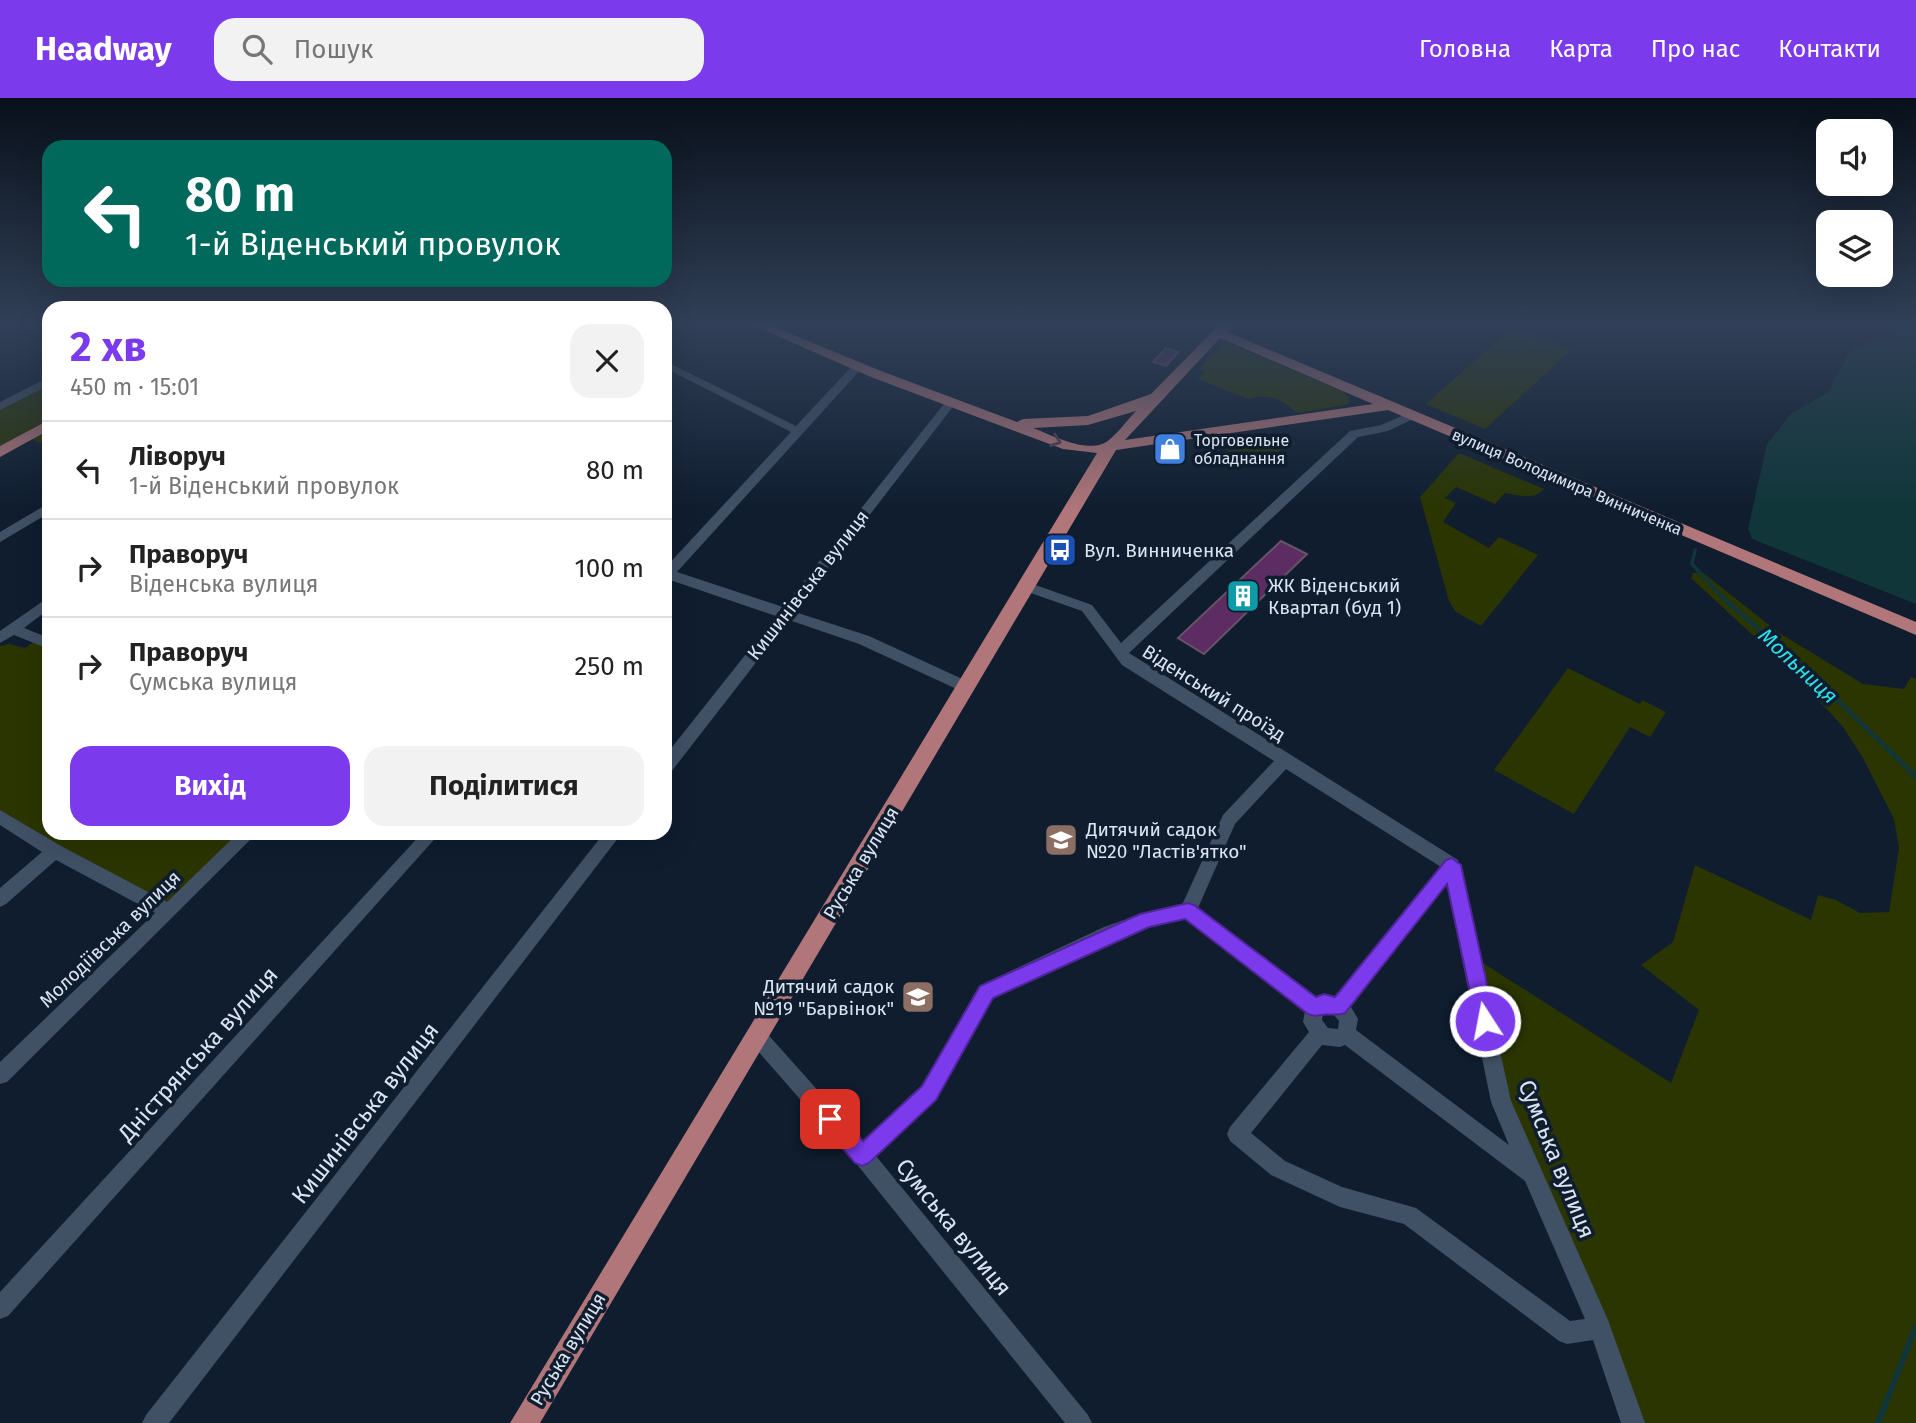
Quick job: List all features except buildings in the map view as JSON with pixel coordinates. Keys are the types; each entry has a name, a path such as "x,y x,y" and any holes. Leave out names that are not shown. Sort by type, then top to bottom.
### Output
{"main road":[{"path":"910,387 1068,446 1089,450 1113,444 1388,406"},
{"name":"Руська вулиця","path":"524,1423 1113,444 1165,387"},
{"name":"вулиця Володимира Винниченка","path":"1347,387 1916,629"},
{"path":"1001,421 1080,422 1123,411 1161,391"},
{"path":"0,452 42,428"}],"street":[{"path":"0,407 37,387"},
{"path":"710,387 797,431"},
{"path":"672,568 838,387"},
{"name":"Кишинівська вулиця","path":"672,759 951,402"},
{"path":"1121,652 1354,434 1384,428 1411,416"},
{"path":"0,538 42,512"},
{"path":"672,577 877,646 966,687"},
{"name":"Віденський проїзд","path":"1027,587 1087,608 1127,661 1452,865"},
{"path":"0,638 42,607"},
{"path":"13,629 42,641"},
{"path":"1188,911 1229,820 1284,760"},
{"path":"0,817 55,851 169,911"},
{"name":"Молодіївська вулиця","path":"0,1075 242,840"},
{"name":"Дністрянська вулиця","path":"0,1308 426,840"},
{"name":"Кишинівська вулиця","path":"154,1423 609,840"},
{"path":"0,899 55,851"},
{"path":"1339,1007 1452,865"},
{"name":"Сумська вулиця","path":"1452,865 1502,1102 1530,1173 1600,1328 1633,1423"},
{"path":"862,1155 929,1093 986,992 1110,933 1147,920 1188,911 1315,1007"},
{"path":"1315,1007 1324,1003 1339,1007 1349,1019 1346,1034"},
{"path":"1315,1007 1312,1023 1320,1033 1332,1038 1346,1034"},
{"path":"1320,1033 1237,1134 1278,1168 1328,1191 1409,1215 1567,1334 1600,1328"},
{"path":"1346,1034 1530,1173"},
{"name":"Сумська вулиця","path":"757,1036 862,1155 1080,1423"}],"green space":[{"path":"42,387 42,442 28,437 0,453 0,407"},
{"path":"1218,387 1332,387 1345,392 1350,401 1346,405 1296,413 1275,398 1262,396 1249,399"},
{"path":"1445,387 1531,387 1485,429 1426,404"},
{"path":"1275,444 1287,461 1232,469 1221,452"},
{"path":"1459,453 1544,489 1530,496 1505,493 1495,504 1456,487 1445,498 1456,503 1443,522 1489,548 1499,537 1538,555 1481,626 1456,612 1449,601 1420,497"},
{"path":"1702,572 1778,632 1863,684 1904,689 1911,677 1916,679 1916,1423 1632,1423 1508,1102 1480,961 1671,1083 1699,1010 1641,965 1673,942 1695,865 1811,920 1818,895 1836,900 1860,913 1889,912 1899,848 1894,819 1863,758 1843,727 1796,675 1691,578 1693,573"},
{"path":"38,639 42,640 42,840 242,840 168,912 0,817 0,646 9,644 25,648"},
{"path":"1568,668 1640,704 1642,700 1666,712 1650,737 1630,727 1574,814 1494,770"}],"shaded area":[{"path":"1831,387 1916,387 1916,604 1752,539 1748,529 1767,444 1791,414 1828,392"}],"waterway":[{"name":"Мольниця","path":"1695,550 1692,564 1724,599"},
{"name":"Мольниця","path":"1724,599 1810,673 1916,777"},
{"name":"Мольниця","path":"1878,1423 1916,1326"}],"place":[{"name":"Торговельне обладнання","path":"1170,449"},
{"name":"Вул. Винниченка","path":"1060,550"},
{"name":"ЖК Віденський Квартал (буд 1)","path":"1243,596"},
{"name":"Дитячий садок №20 \"Ластів'ятко\"","path":"1061,840"},
{"name":"Дитячий садок №19 \"Барвінок\"","path":"918,997"}],"route":[{"path":"830,1119 862,1155 929,1093 955,1052 986,992 1110,933 1147,920 1188,911 1315,1007 1324,1003 1339,1007 1452,865 1485,1021"}]}
